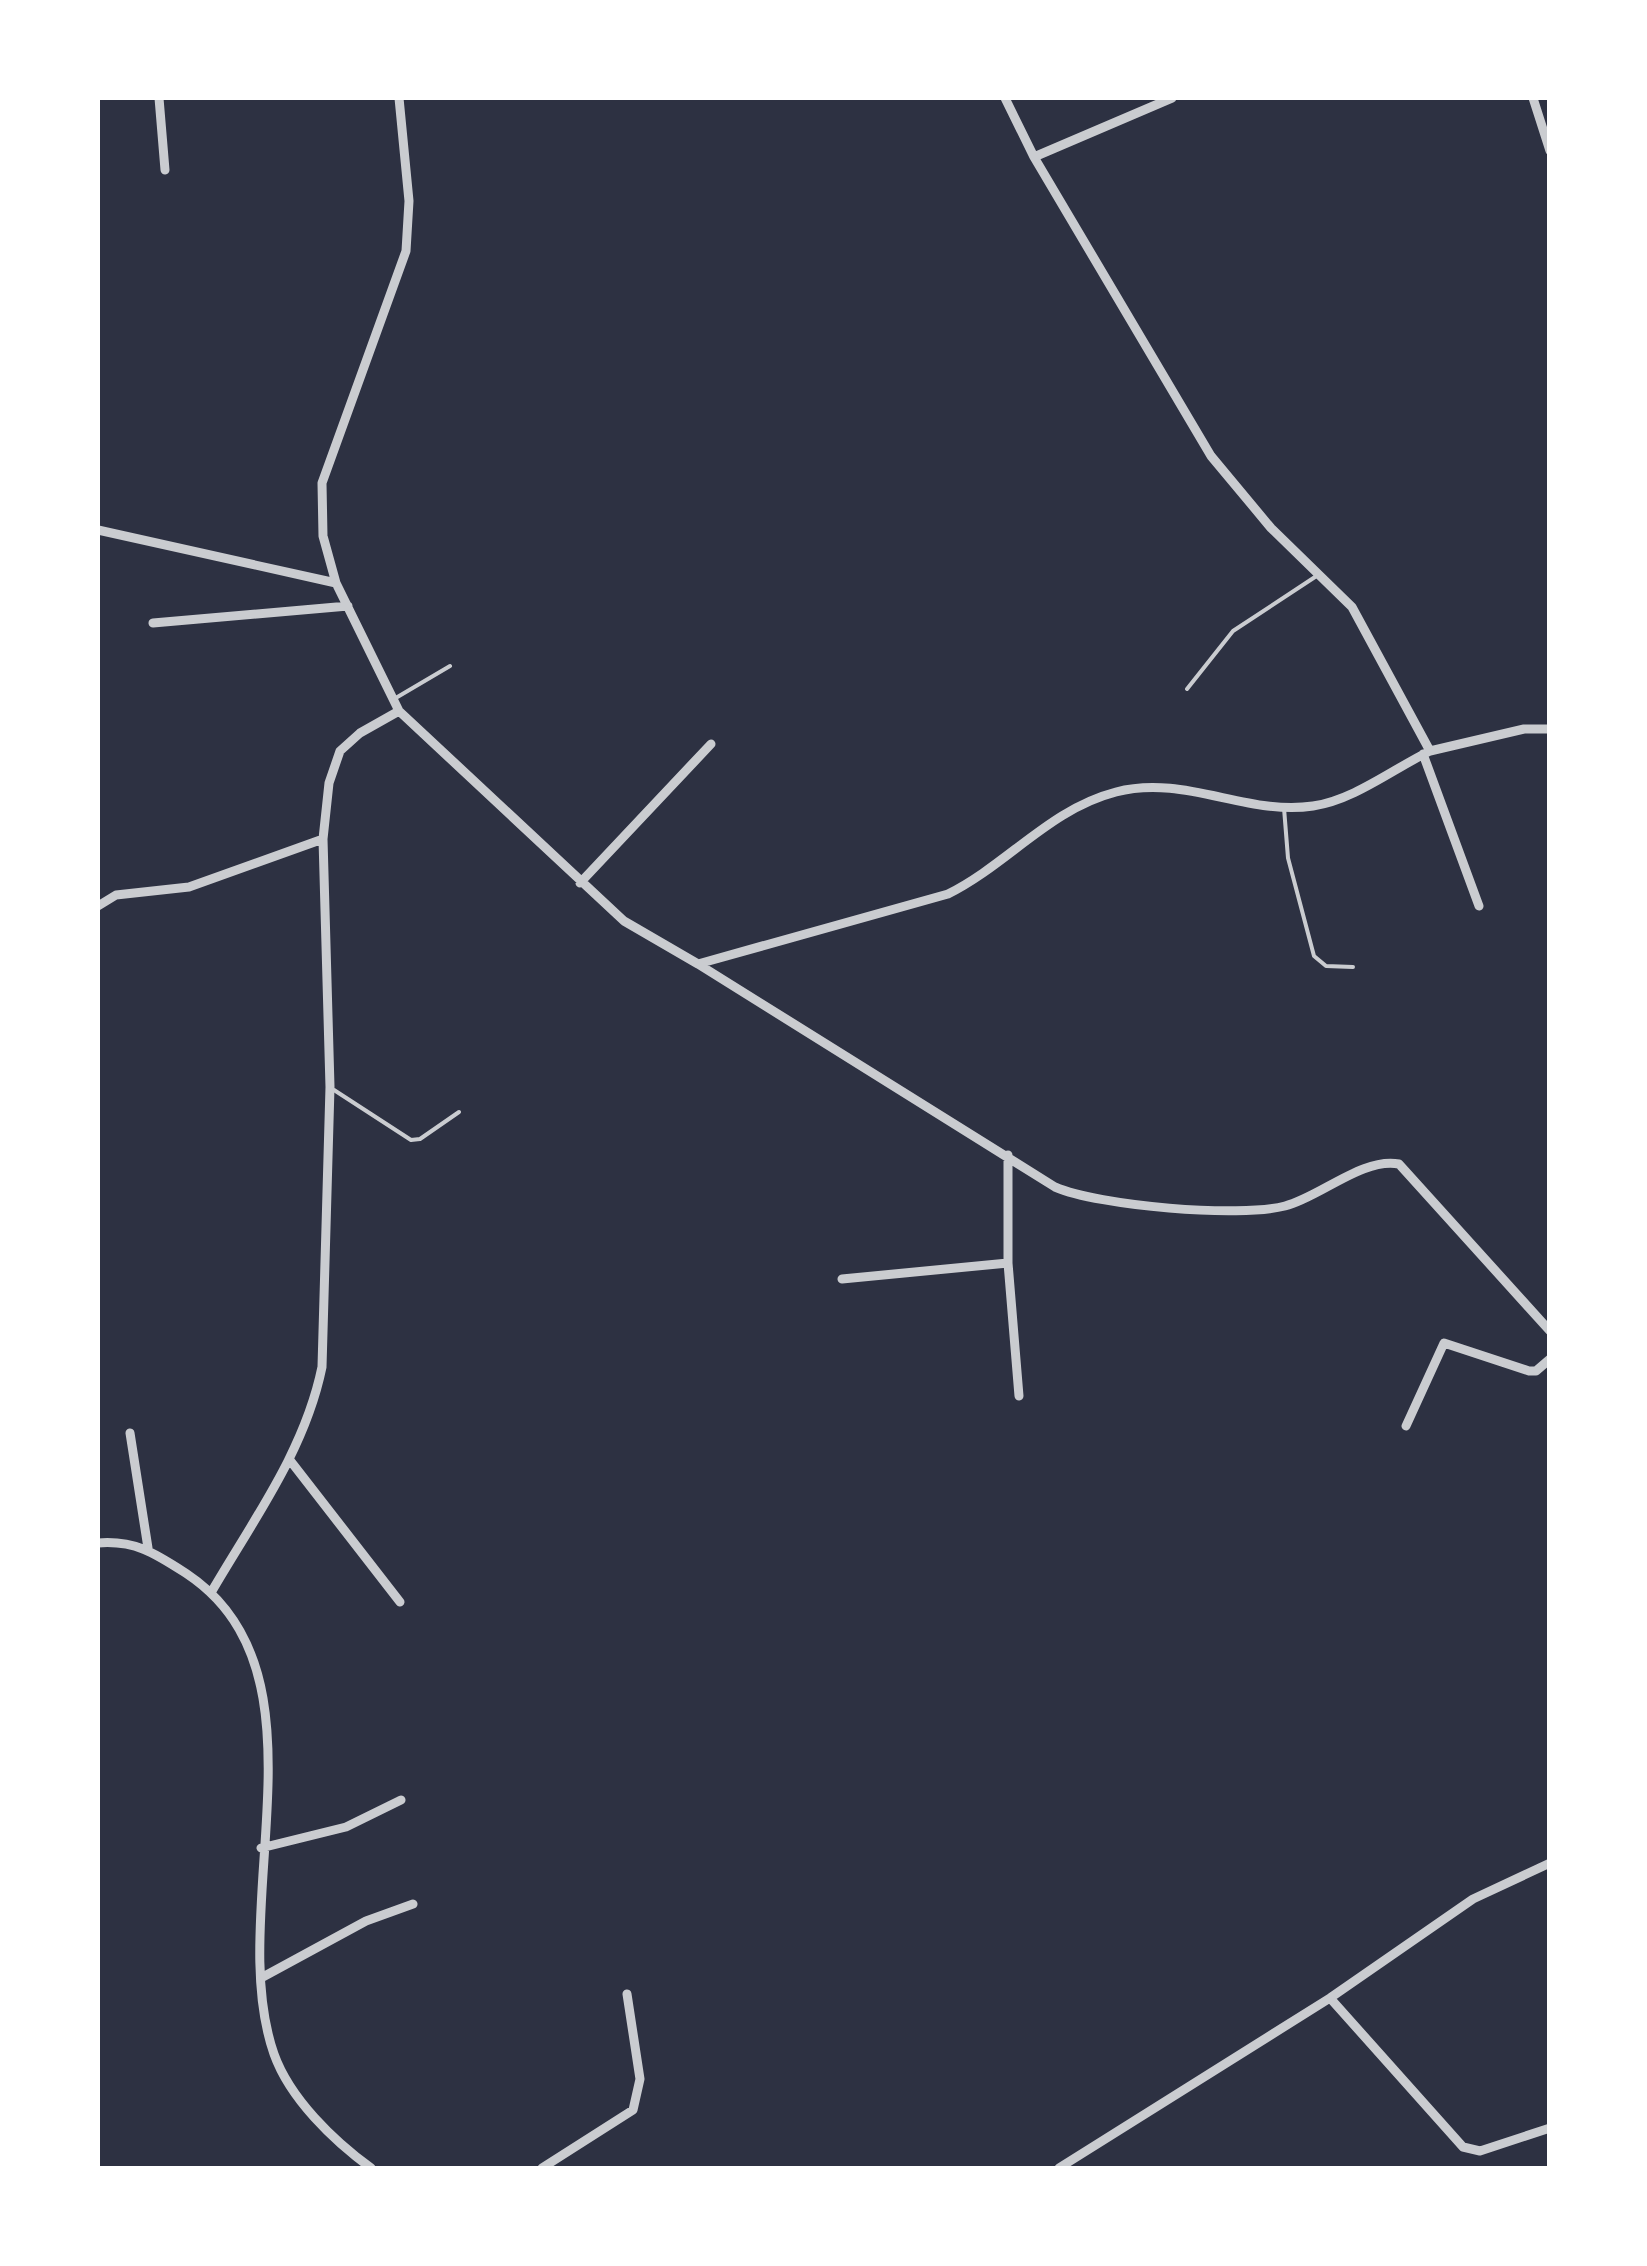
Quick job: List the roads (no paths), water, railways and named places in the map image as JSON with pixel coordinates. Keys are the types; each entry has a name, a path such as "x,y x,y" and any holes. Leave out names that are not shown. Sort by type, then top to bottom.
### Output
{"street":[{"path":"160,98 165,170"},
{"path":"399,98 409,228 400,277 322,483 323,536 336,583 398,711 580,883 639,933 698,964 1076,1196 1260,1211 1306,1199 1379,1164 1399,1164 1550,1330"},
{"path":"1005,98 1034,157 1211,456 1270,528 1364,624 1427,753 1479,906"},
{"path":"1034,157 1172,98"},
{"path":"1533,98 1550,151"},
{"path":"98,530 336,583"},
{"path":"153,623 348,606"},
{"path":"212,1591 290,1460 306,1424 322,1367 330,1087 323,838 329,783 340,751 360,733 398,711"},
{"path":"698,964 948,894 972,882 1056,818 1118,791 1150,786 1284,806 1328,802 1427,753 1524,729 1550,729"},
{"path":"580,883 711,744"},
{"path":"98,906 116,896 189,887 323,838"},
{"path":"1008,1155 1008,1263 1020,1396"},
{"path":"842,1279 1008,1263"},
{"path":"1406,1426 1444,1343 1536,1371 1550,1358"},
{"path":"130,1433 148,1548"},
{"path":"290,1460 400,1602"},
{"path":"98,1543 130,1543 148,1548 212,1591 244,1640 264,1696 270,1757 261,1848 261,1978 274,2058 290,2086 333,2138 371,2168"},
{"path":"261,1848 346,1827 401,1800"},
{"path":"1059,2168 1330,1998 1473,1900 1550,1863"},
{"path":"261,1978 366,1921 413,1904"},
{"path":"542,2168 633,2110 640,2078 627,1994"},
{"path":"1330,1998 1463,2147 1480,2151 1550,2128"}],"lane":[{"path":"1187,688 1233,631 1318,575"},
{"path":"394,699 450,666"},
{"path":"1284,806 1288,858 1314,956 1326,966 1354,967"},
{"path":"330,1087 411,1140 420,1139 459,1112"}]}
